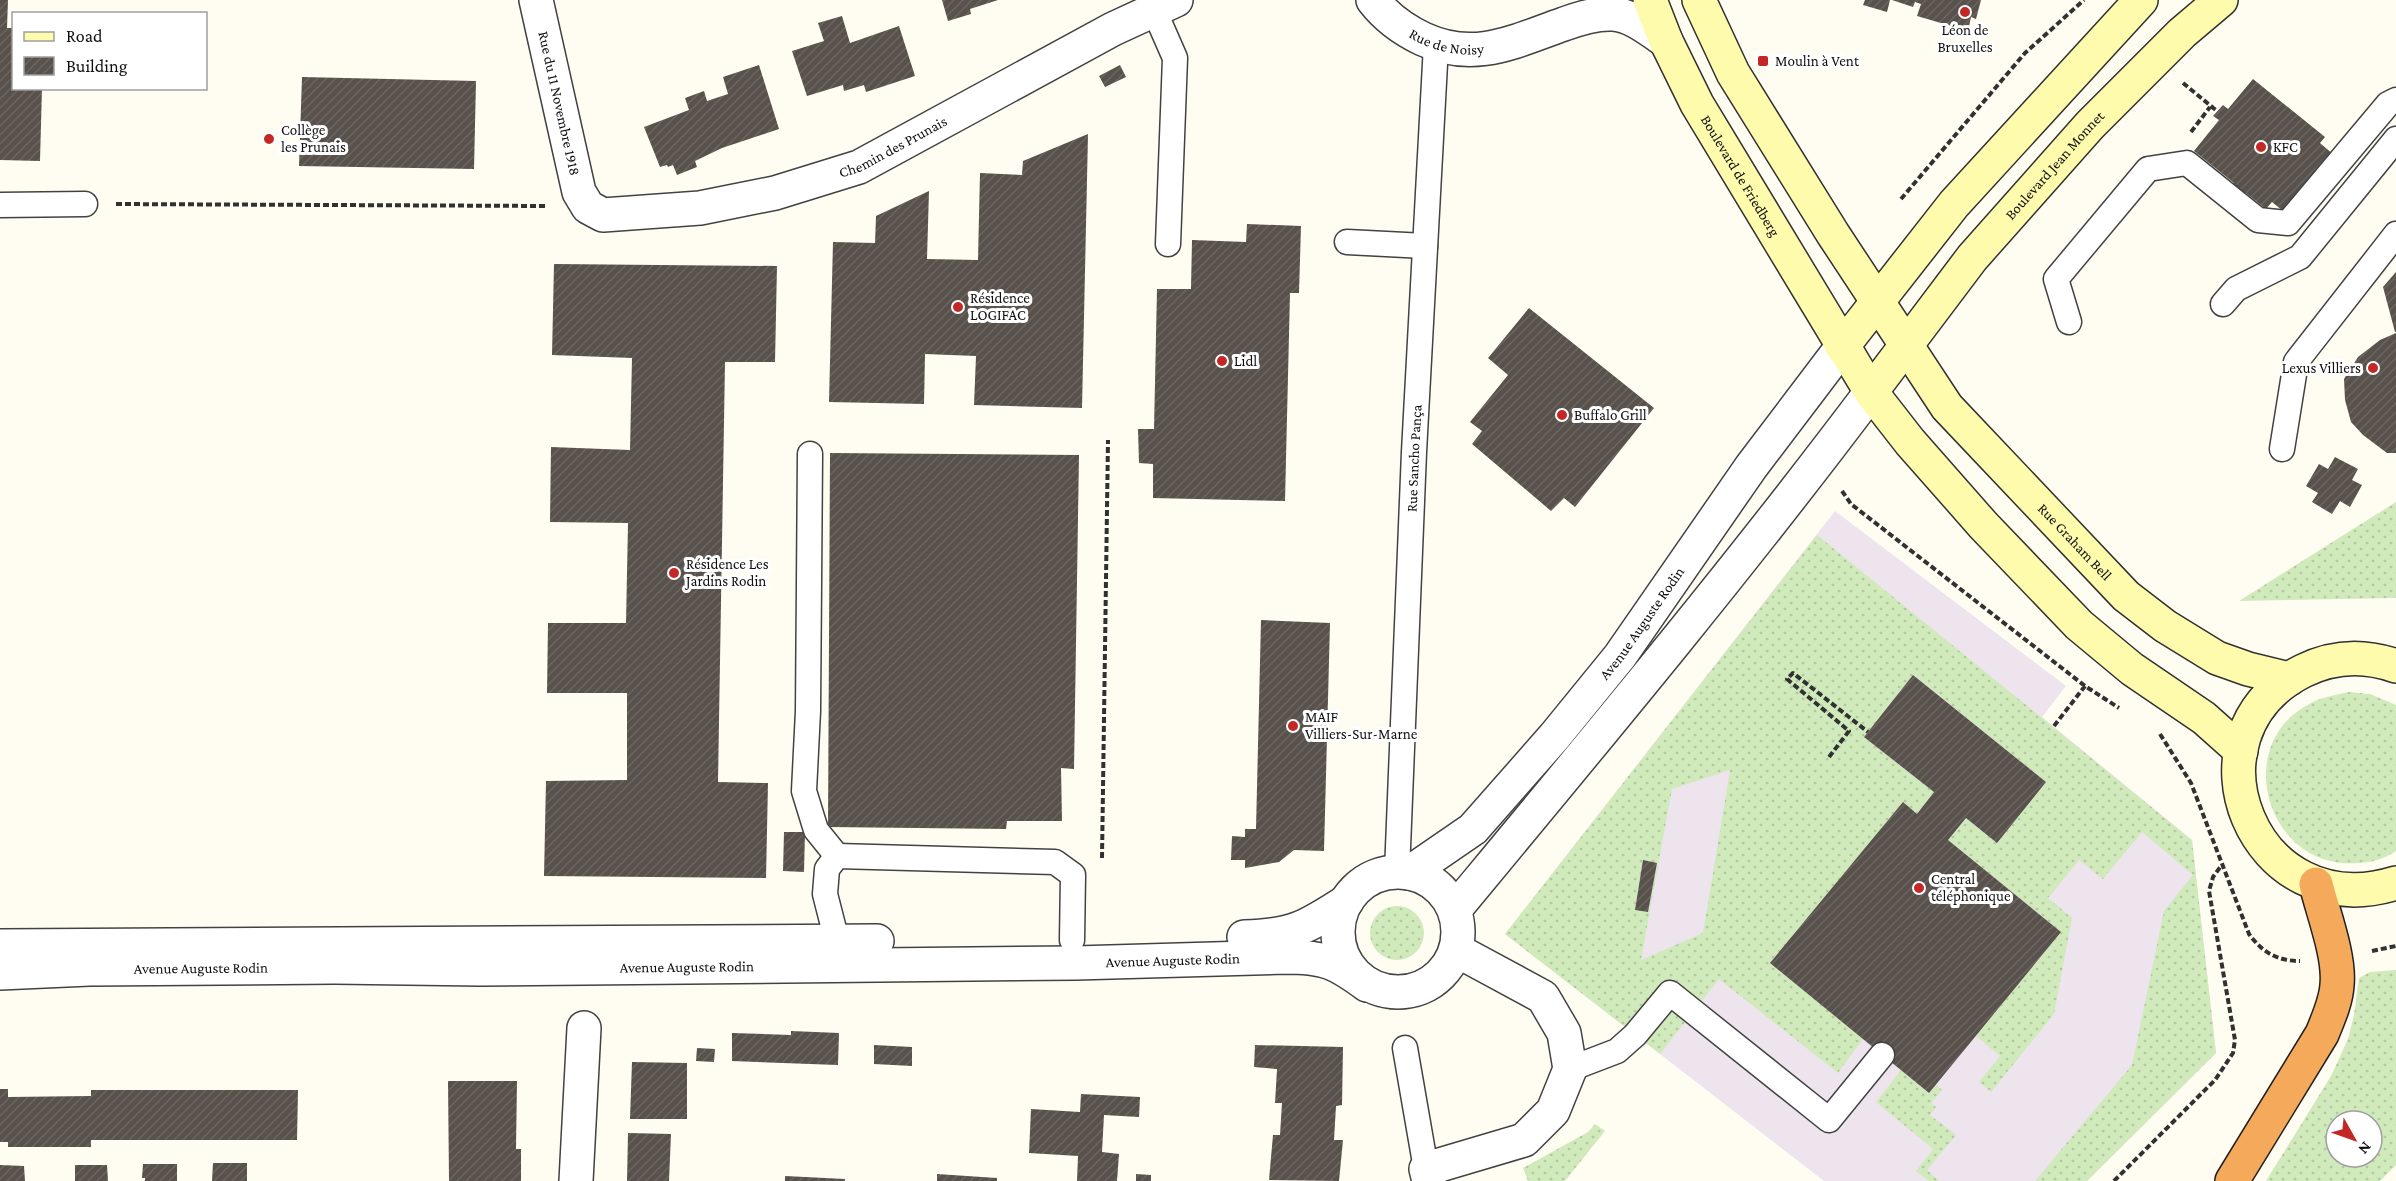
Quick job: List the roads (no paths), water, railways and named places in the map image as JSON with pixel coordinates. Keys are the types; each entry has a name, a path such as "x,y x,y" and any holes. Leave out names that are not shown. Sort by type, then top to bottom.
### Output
{"highway":[{"path":"2232,1181 2322,1034 2332,1009 2337,984 2335,958 2316,884"}],"main road":[{"name":"Boulevard de Friedberg","path":"1650,0 1666,41 1697,104 1871,392"},
{"path":"1699,0 1733,73 1876,301"},
{"path":"1842,347 1953,204 2141,0"},
{"name":"Boulevard Jean Monnet","path":"1871,392 1972,258 2090,125 2182,33 2221,0"},
{"name":"Rue Graham Bell","path":"1876,301 1947,407 2126,596 2164,626 2217,658 2248,669 2289,679"},
{"path":"1871,392 1910,442 1984,526 2079,625 2132,669 2204,718 2241,751"},
{"path":"2390,889 2346,891 2316,884 2284,866 2270,855 2254,832 2243,806 2239,779 2241,751 2251,723 2267,698 2289,679 2317,664 2348,658 2379,660 2396,666"}],"street":[{"name":"Rue du 11 Novembre 1918","path":"536,0 579,192 588,207"},
{"name":"Rue de Noisy","path":"1373,0 1382,11 1409,32 1436,45 1468,51 1501,47 1592,15 1616,14 1636,22 1666,41"},
{"name":"Rue de Noisy","path":"1531,35 1564,0"},
{"name":"Chemin des Prunais","path":"588,207 603,215 700,208 775,193 859,167 1113,29 1165,5"},
{"name":"Avenue Auguste Rodin","path":"1367,985 1353,972 1343,956 1338,937 1339,918 1347,901 1357,888 1371,879 1403,872 1473,829 1554,737 1620,656 1751,467 1842,347"},
{"path":"1403,872 1428,880 1444,891 1456,908 1655,669 1801,485 1871,392"},
{"name":"Avenue Auguste Rodin","path":"0,946 1072,940 1236,937 1285,934 1314,923 1347,901"},
{"name":"Avenue Auguste Rodin","path":"0,973 112,969 334,967 480,969 1088,963 1314,957 1340,965 1367,985 1384,992 1402,993 1420,989 1436,980 1448,966 1456,950 1459,930 1456,908"},
{"path":"1427,1175 1524,1140 1553,1111 1570,1069 1564,1033 1543,997 1456,950"},
{"path":"576,1181 584,1029"}],"lane":[{"path":"1165,5 1174,58 1168,244"},
{"name":"Rue Sancho Pança","path":"1403,872 1414,452 1436,45"},
{"path":"2069,322 2056,279 2148,169 2187,163 2258,220 2288,223 2388,104 2396,100"},
{"path":"2223,304 2236,289 2300,257 2396,139"},
{"path":"0,205 85,204"},
{"path":"2282,449 2296,362 2396,234"},
{"path":"1347,242 1425,246"},
{"path":"810,454 808,711 804,791 816,830 837,856 1054,862 1073,875 1072,940"},
{"path":"837,856 827,869 825,894 837,941"},
{"path":"1570,1069 1617,1051 1635,1035 1670,993 1829,1120 1882,1054"},
{"path":"1406,1048 1427,1175"}],"place":[{"name":"Léon de Bruxelles","path":"1965,12"},
{"name":"Moulin à Vent","path":"1763,61"},
{"name":"Collège les Prunais","path":"269,139"},
{"name":"KFC","path":"2261,147"},
{"name":"Résidence LOGIFAC","path":"958,307"},
{"name":"Lidl","path":"1222,361"},
{"name":"Lexus Villiers","path":"2373,368"},
{"name":"Buffalo Grill","path":"1562,415"},
{"name":"Résidence Les Jardins Rodin","path":"674,573"},
{"name":"MAIF Villiers-Sur-Marne","path":"1293,726"},
{"name":"Central téléphonique","path":"1919,888"}]}
